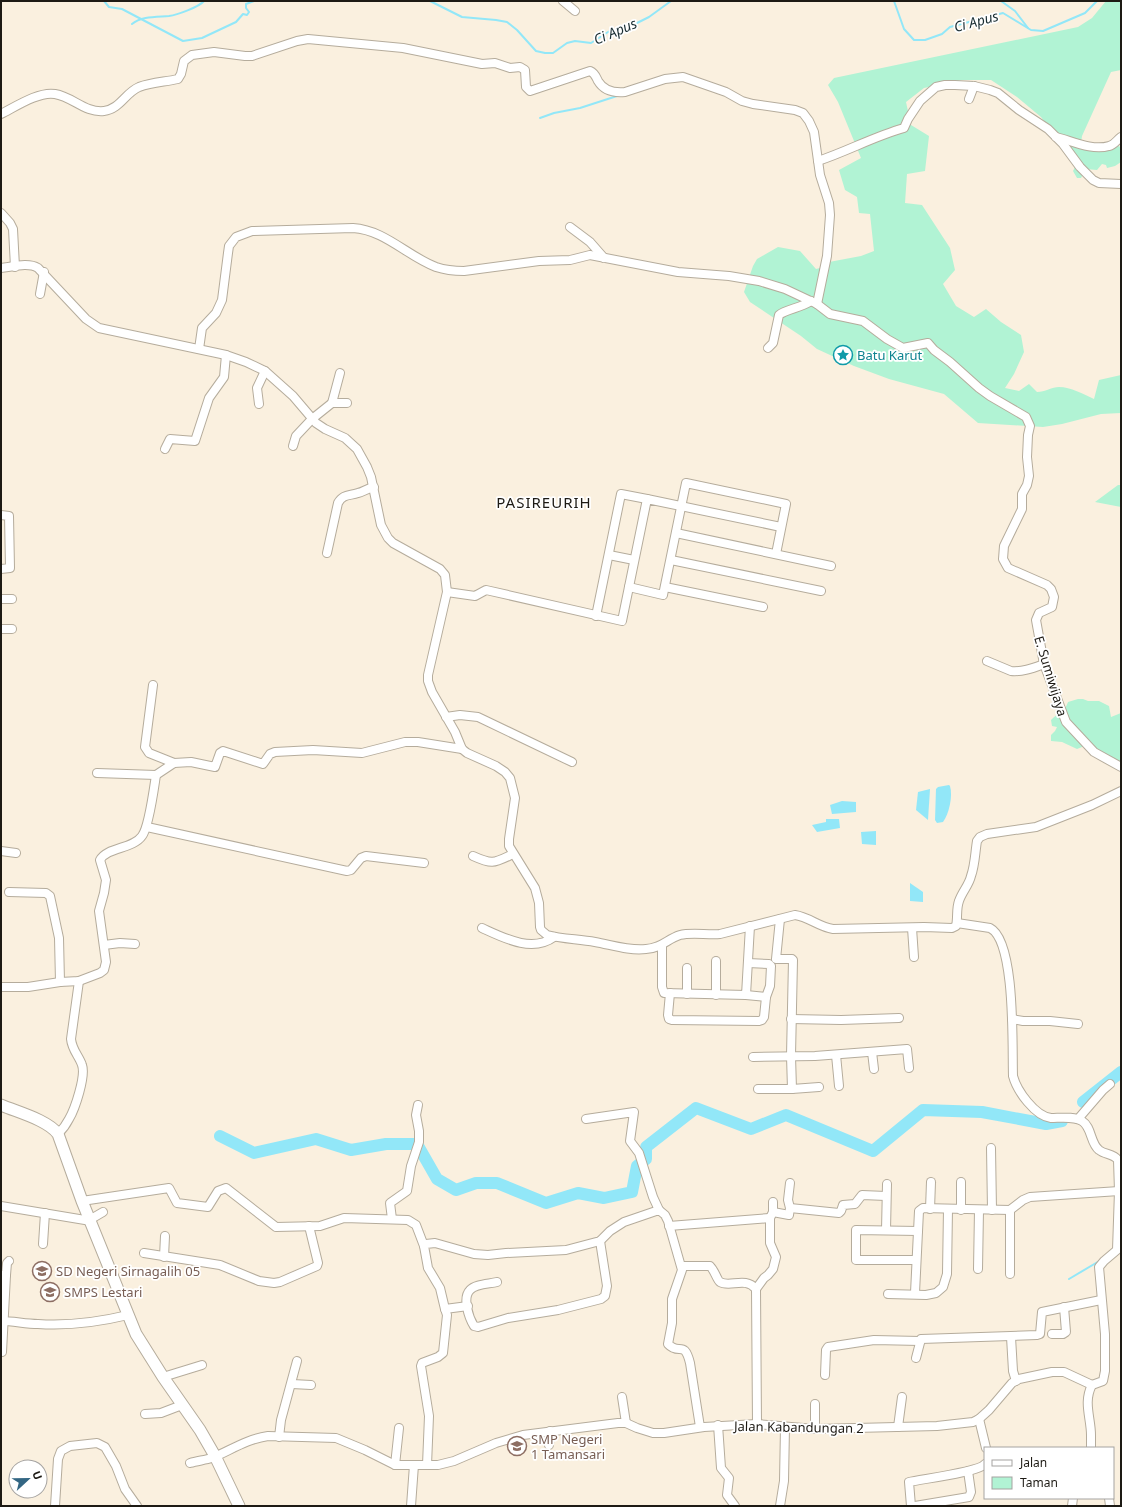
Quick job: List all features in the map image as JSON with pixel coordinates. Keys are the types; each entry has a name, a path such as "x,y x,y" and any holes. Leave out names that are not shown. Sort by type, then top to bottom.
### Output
{"main road":[{"path":"1,1105 38,1120 58,1134 82,1201 136,1334 163,1377 200,1430 215,1456 239,1506"}],"street":[{"path":"563,1 575,11"},
{"path":"1,114 38,96 49,94 61,96 90,110 108,110 114,108 131,92 139,87 158,81 178,79 181,74 184,61 192,55 214,52 248,56 308,39 403,48 482,64 495,63 506,68 520,66 525,70 526,87 530,91 590,72 595,74 601,86 610,92 619,93 665,79 683,78 726,92 742,101 795,110 803,113 809,121 814,132 820,176 829,203 830,223 827,256 814,302"},
{"path":"818,161 838,154 883,134 904,128 920,101 936,87 946,85 974,86 998,93 1019,110 1048,129 1056,136 1080,167 1093,180 1099,183 1121,184"},
{"path":"969,99 974,86"},
{"path":"1056,136 1096,148 1109,146 1121,136"},
{"path":"1,213 13,229 16,267"},
{"path":"570,227 590,242 604,258"},
{"path":"199,349 202,328 216,313 222,300 230,246 236,238 252,231 361,229 384,237 436,267 453,271 464,271 539,261 570,260 584,256 596,256 678,272 729,276 759,281 785,289 814,302"},
{"path":"1,268 35,266 44,272 86,319 99,328 226,355 265,371 293,396 320,426 345,438 357,449 367,467 374,486 381,525 388,538 440,569 446,578 447,592 428,675 430,687 462,749 467,753 496,766 505,772 510,778 515,798 509,846 536,888 541,930 546,935 630,949 647,949 662,945 684,934 709,935 795,915 803,916 826,928 833,929 952,928 956,926 957,923 959,900 972,875 977,842 980,837 988,834 1036,827 1092,805 1121,791"},
{"path":"40,294 44,272"},
{"path":"768,348 773,342 779,315 814,302"},
{"name":"E. Sumiwijaya","path":"814,302 830,314 863,321 887,339 903,348 928,342 934,350 979,388 1026,417 1029,421 1030,426 1027,457 1029,476 1027,485 1022,494 1022,509 1004,546 1003,559 1008,568 1047,586 1054,594 1052,607 1039,613 1036,620 1044,664 1066,722 1094,752 1121,767"},
{"path":"165,449 170,439 195,441 209,398 224,377 226,355"},
{"path":"259,404 257,388 265,371"},
{"path":"332,403 340,373"},
{"path":"293,446 296,436 312,418 332,403 347,403"},
{"path":"629,587 664,595 686,483 786,504 776,554"},
{"path":"327,553 338,503 341,498 345,495 358,493 374,486"},
{"path":"596,616 621,494 782,527"},
{"path":"447,592 475,596 486,590 622,621 647,499"},
{"path":"1,515 9,516 10,568 1,569"},
{"path":"676,533 831,566"},
{"path":"608,555 634,560"},
{"path":"671,560 821,591"},
{"path":"665,587 763,607"},
{"path":"1,599 12,599"},
{"path":"1,629 12,629"},
{"path":"987,661 1015,672 1028,670 1044,664"},
{"path":"153,685 145,747 148,753 174,763 191,762 215,767 220,753 223,752 263,764 270,754 275,752 313,750 362,754 405,742 418,742 462,749"},
{"path":"446,717 460,715 478,717 572,762"},
{"path":"97,773 156,775 174,763"},
{"path":"1,987 28,987 60,982 79,981 100,974 104,970 106,962 99,911 106,880 100,860 104,855 132,844 142,836 147,827 156,775"},
{"path":"147,827 347,871 352,870 361,858 366,856 424,863"},
{"path":"1,851 16,852"},
{"path":"473,856 490,863 513,854"},
{"path":"9,892 46,893 50,896 60,945 60,982"},
{"path":"780,919 776,959 793,960 791,1019 792,1089"},
{"path":"957,923 986,927 994,930 1002,945 1009,977 1012,1019 1013,1076 1018,1089 1038,1113 1044,1116 1078,1119 1083,1121 1099,1150 1116,1158 1119,1166 1119,1250 1104,1261 1099,1267 1105,1334 1105,1371 1103,1381 1092,1385 1064,1372 1032,1376 1012,1383 989,1410 979,1419 986,1447"},
{"path":"746,995 750,926"},
{"path":"482,928 501,937 530,944 543,943 554,937"},
{"path":"912,928 914,958"},
{"path":"104,945 120,943 135,944"},
{"path":"662,945 662,992 670,994 746,995 766,997"},
{"path":"716,961 716,995"},
{"path":"670,994 668,1008 669,1019 686,1021 762,1020 764,1017 766,997 770,986 771,966 769,964 748,963"},
{"path":"687,968 687,994"},
{"path":"58,1134 72,1115 78,1098 83,1074 82,1065 73,1049 70,1039 79,981"},
{"path":"791,1019 841,1020 899,1018"},
{"path":"1012,1019 1078,1024"},
{"path":"754,1057 836,1055 907,1049 909,1068"},
{"path":"872,1052 874,1069"},
{"path":"836,1055 839,1086"},
{"path":"1078,1119 1110,1084"},
{"path":"758,1089 819,1087"},
{"path":"392,1219 390,1202 407,1191 411,1166 418,1144 419,1130 416,1115 418,1105"},
{"path":"586,1119 634,1112 630,1141 644,1168 652,1197 659,1210 665,1215 670,1226 682,1266 680,1280 672,1299 672,1323 668,1344 671,1347 684,1349 687,1353 690,1363 700,1427"},
{"path":"991,1148 992,1210"},
{"path":"930,1209 931,1182"},
{"path":"961,1182 961,1210"},
{"path":"670,1226 771,1215 789,1215 790,1208 788,1200 790,1183"},
{"path":"886,1230 887,1184"},
{"path":"82,1201 170,1188 177,1203 205,1208 210,1205 218,1191 226,1188 274,1226 294,1228 324,1226 344,1218 408,1220 414,1223 424,1246 428,1268 440,1288 444,1309 447,1315 443,1353 438,1357 422,1363 421,1366 429,1416 427,1465"},
{"path":"915,1294 919,1211 923,1208 1010,1210 1023,1200 1030,1197 1119,1191"},
{"path":"790,1208 840,1213 843,1205 855,1204 862,1195 886,1196"},
{"path":"756,1290 764,1278 773,1269 776,1257 770,1243 773,1202"},
{"path":"1,1206 91,1220 103,1212"},
{"path":"888,1294 926,1295 936,1293 943,1287 947,1274 948,1209"},
{"path":"424,1246 426,1244 435,1243 474,1254 488,1255 566,1250 600,1241 610,1231 624,1222 659,1210"},
{"path":"978,1210 978,1268"},
{"path":"1010,1210 1010,1274"},
{"path":"43,1244 45,1214"},
{"path":"144,1253 220,1265 259,1281 276,1283 318,1265 309,1226"},
{"path":"916,1260 856,1260 856,1230 918,1231"},
{"path":"164,1256 166,1236"},
{"path":"497,1282 470,1290 467,1297 468,1306 474,1326 478,1327 508,1318 558,1310 601,1299 605,1296 607,1286 600,1241"},
{"path":"2,1352 4,1275 7,1263 9,1261"},
{"path":"682,1266 710,1266 721,1283 751,1284 756,1290 757,1424"},
{"path":"825,1375 826,1350 828,1347 874,1340 920,1341 922,1338 1011,1337 1039,1335 1042,1312 1101,1300"},
{"path":"444,1309 468,1306"},
{"path":"1052,1334 1063,1334 1066,1332 1064,1307"},
{"path":"2,1321 38,1324 69,1324 95,1322 128,1315"},
{"path":"1011,1337 1016,1381"},
{"path":"916,1358 920,1341"},
{"path":"279,1437 281,1420 297,1361"},
{"path":"163,1377 202,1365"},
{"path":"292,1384 311,1385"},
{"path":"1091,1447 1087,1406 1092,1385"},
{"path":"622,1397 626,1423"},
{"path":"898,1427 902,1397"},
{"path":"814,1429 815,1404"},
{"path":"146,1414 161,1412 182,1405"},
{"name":"Jalan Kabandungan 2","path":"190,1463 215,1456 245,1442 268,1436 336,1438 396,1465 438,1465 454,1461 496,1443 523,1435 608,1424 626,1423 653,1433 664,1433 700,1427 757,1424 814,1429 937,1426 973,1422 979,1419"},
{"path":"718,1426 721,1468 729,1478 727,1494 735,1506"},
{"path":"780,1506 784,1481 786,1427"},
{"path":"396,1465 398,1428"},
{"path":"549,1445 550,1431"},
{"path":"55,1506 57,1471 61,1451 70,1446 97,1443 105,1447 116,1466 125,1489 137,1506"},
{"path":"411,1506 414,1465"},
{"path":"911,1506 909,1482 982,1468 984,1465"},
{"path":"915,1506 952,1503 967,1498 971,1495 968,1471"}],"green space":[{"path":"1106,1 1121,1 1121,70 1111,72 1082,136 1081,143 1119,146 1121,149 1121,162 1115,166 1107,168 1106,165 1102,164 1097,170 1086,169 1081,178 1077,178 1073,171 1079,159 1078,157 1076,163 1041,117 1017,97 991,80 962,80 924,88 906,102 911,125 929,136 925,171 907,174 905,203 922,205 950,248 955,270 943,284 956,306 974,317 986,309 1001,322 1021,335 1024,352 1014,374 1005,388 1019,391 1029,384 1037,392 1056,387 1063,387 1077,391 1094,399 1099,380 1121,375 1121,413 1101,414 1062,424 1043,427 978,423 944,394 889,379 854,366 817,349 801,336 750,302 744,292 753,266 757,259 778,247 800,251 816,269 824,267 829,262 861,256 874,251 870,214 859,213 857,197 845,190 839,170 861,158 838,102 828,85 834,78 1078,27 1092,18"},
{"path":"1118,485 1121,485 1121,507 1095,502"},
{"path":"1078,699 1099,701 1109,706 1111,717 1121,713 1121,763 1087,745 1077,749 1062,742 1051,741 1051,735 1057,727 1052,726 1051,720 1063,710 1068,702"}],"water":[{"path":"949,785 951,790 951,800 949,810 943,822 937,823 935,820 936,789 938,787"},
{"path":"930,789 928,820 916,810 918,792"},
{"path":"842,801 856,802 856,812 832,814 830,805"},
{"path":"826,819 839,819 840,828 817,832 812,825 826,822"},
{"path":"876,831 876,845 862,844 861,832"},
{"path":"910,883 923,892 923,902 910,901"}],"waterway":[{"name":"Ci Apus","path":"104,1 109,7 122,9 183,41 202,38 236,22 243,14 247,15 249,12 246,8 246,4 254,1"},
{"path":"132,24 144,18 177,14 193,8 204,1"},
{"name":"Ci Apus","path":"430,1 462,17 507,22 517,30 536,51 545,53 553,53 567,43 575,41 591,43 608,32 635,24 649,17 671,1"},
{"name":"Ci Apus","path":"894,1 904,29 914,40 925,40 942,34 950,27 1003,13 1031,30 1043,31 1085,13 1097,1"},
{"path":"1001,1 1015,11 1028,28"},
{"path":"540,118 554,113 580,108 617,96"},
{"path":"1083,1102 1121,1072"},
{"path":"220,1136 254,1153 316,1139 351,1150 386,1144 417,1144 437,1179 456,1190 476,1183 497,1183 546,1203 578,1193 604,1198 632,1192 637,1166 646,1159 646,1147 696,1108 751,1129 786,1115 873,1151 923,1110 982,1112 1046,1124 1062,1121"},
{"path":"1069,1279 1101,1260"}],"place":[{"name":"Batu Karut","path":"843,355"},
{"name":"SD Negeri Sirnagalih 05","path":"42,1271"},
{"name":"SMPS Lestari","path":"50,1292"},
{"name":"SMP Negeri 1 Tamansari","path":"517,1446"}],"district":[{"name":"PASIREURIH","path":"544,502"}]}
